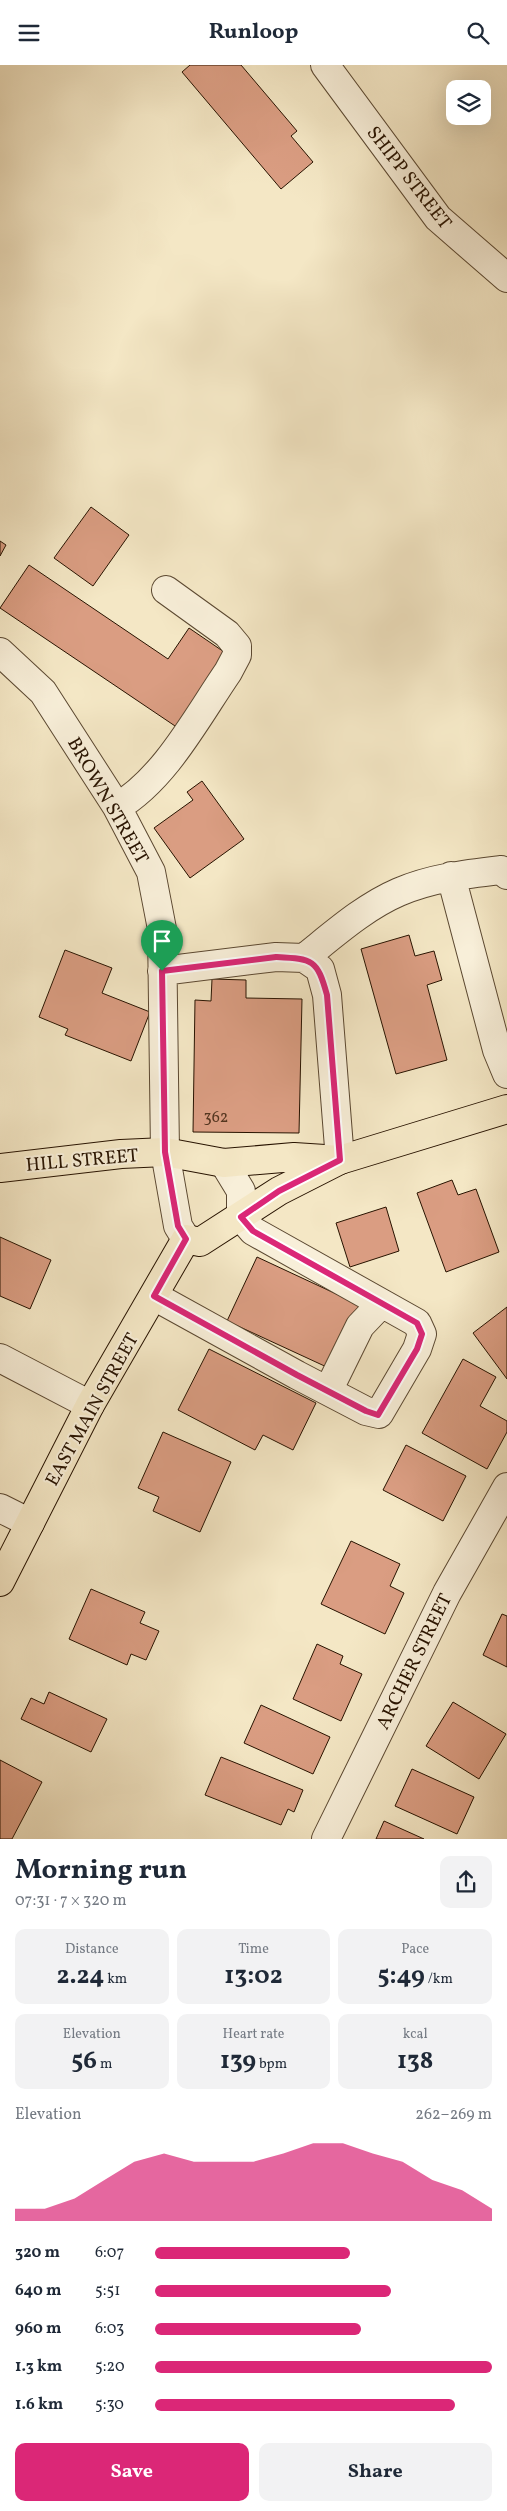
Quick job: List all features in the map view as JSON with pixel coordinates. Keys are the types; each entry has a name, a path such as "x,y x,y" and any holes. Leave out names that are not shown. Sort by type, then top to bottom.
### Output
{"main road":[{"path":"186,1239 200,1242 279,1191 340,1160 506,1112"},
{"path":"165,1152 224,1163 294,1157 340,1160"},
{"name":"HILL STREET","path":"0,1168 122,1154 165,1152"},
{"name":"EAST MAIN STREET","path":"0,1582 90,1405 186,1239"}],"street":[{"name":"SHIPP STREET","path":"325,65 438,218 507,278"},
{"path":"117,807 136,796 157,773 228,672 237,655 237,646 227,634 166,590"},
{"name":"BROWN STREET","path":"0,652 43,693 117,807 151,872 162,929 165,1152"},
{"path":"304,958 349,922 399,892 451,876 501,870 507,875"},
{"path":"451,876 497,1050 507,1074"},
{"path":"162,971 276,957 304,958 320,969 327,995 340,1160"},
{"path":"165,1152 178,1226 186,1239"},
{"path":"154,1296 328,1391 366,1411 378,1415 391,1397 417,1349 422,1334 417,1323 253,1231 241,1217 241,1191 224,1163"},
{"path":"328,1391 360,1326 381,1304"},
{"path":"0,1359 90,1405"},
{"name":"ARCHER STREET","path":"326,1839 447,1593 507,1487"},
{"path":"0,1508 30,1523"}],"building":[{"path":"190,65 241,65 297,131 291,136 313,162 281,189 182,72"},
{"path":"91,507 129,535 93,586 54,558"},
{"path":"0,541 6,545 0,556"},
{"path":"29,565 168,659 189,628 230,656 181,730 0,608"},
{"path":"202,781 244,839 190,878 154,828 193,800 187,792"},
{"path":"409,935 415,956 434,951 442,980 427,985 447,1060 396,1074 361,949"},
{"path":"65,950 112,968 102,993 150,1012 131,1061 65,1035 68,1029 39,1017"},
{"path":"212,979 246,980 246,998 302,999 299,1133 193,1132 195,1000 211,1001"},
{"path":"452,1180 458,1195 476,1189 499,1252 446,1272 417,1193"},
{"path":"386,1207 399,1251 350,1267 336,1223"},
{"path":"0,1237 51,1260 30,1309 0,1296"},
{"path":"257,1257 360,1305 331,1369 227,1321"},
{"path":"507,1307 507,1379 473,1333"},
{"path":"209,1349 316,1403 293,1450 263,1435 255,1450 178,1410"},
{"path":"463,1359 496,1377 480,1406 507,1421 507,1432 487,1469 422,1433"},
{"path":"163,1432 231,1462 200,1532 153,1511 159,1497 138,1488"},
{"path":"406,1445 466,1476 443,1521 383,1490"},
{"path":"351,1541 400,1564 390,1586 404,1593 385,1634 321,1604"},
{"path":"91,1589 145,1612 140,1623 159,1631 146,1660 131,1654 127,1665 69,1639"},
{"path":"502,1614 507,1616 507,1667 483,1655"},
{"path":"317,1644 343,1656 340,1664 362,1674 341,1721 293,1699"},
{"path":"49,1692 107,1719 91,1752 21,1719 31,1698 44,1704"},
{"path":"453,1702 506,1734 479,1779 426,1746"},
{"path":"261,1705 330,1737 313,1774 244,1743"},
{"path":"221,1757 303,1790 294,1812 288,1809 281,1825 205,1795"},
{"path":"0,1760 42,1782 12,1839 0,1839"},
{"path":"412,1769 474,1797 457,1834 395,1806"},
{"path":"384,1821 424,1839 376,1839"}],"route":[{"path":"276,957 304,958 320,969 327,995 334,1061 340,1160 279,1191 241,1217 253,1231 417,1323 422,1334 417,1349 391,1397 378,1415 366,1411 297,1375 154,1296 186,1239 178,1226 165,1152 162,971 276,957"}]}
